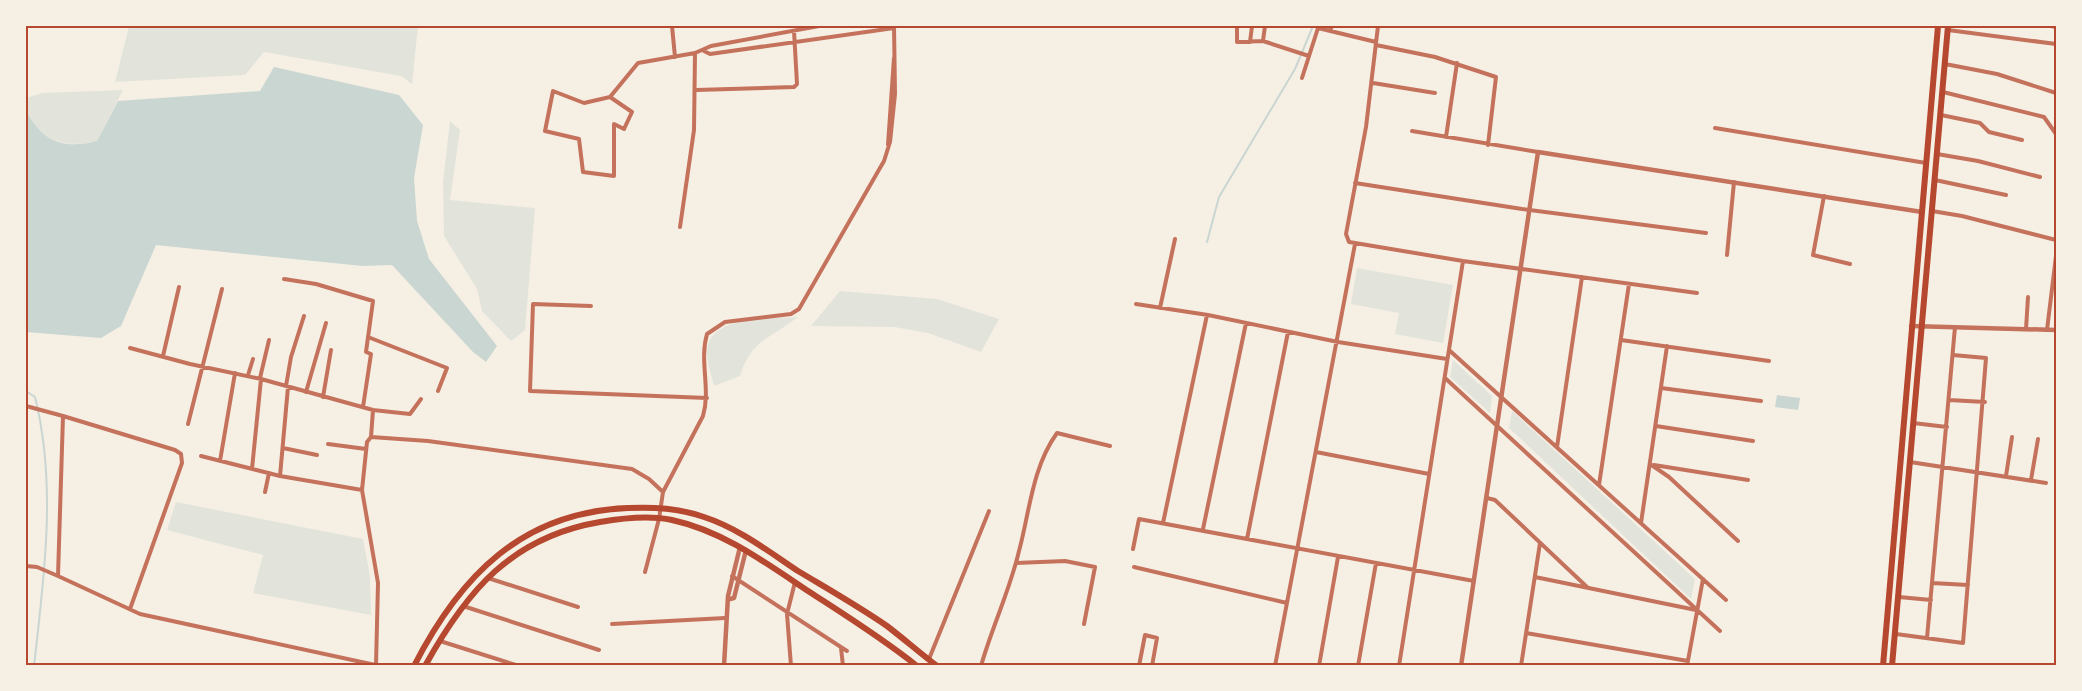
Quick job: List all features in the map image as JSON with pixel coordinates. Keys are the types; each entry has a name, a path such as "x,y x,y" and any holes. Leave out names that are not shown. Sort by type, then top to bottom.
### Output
{"main road":[{"path":"1883,666 1938,26"},
{"path":"1892,666 1948,27"},
{"path":"414,666 442,616 471,579 497,555 528,534 558,520 586,513 613,509 661,507 705,517 731,528 886,626 937,666"},
{"path":"425,666 462,606 487,578 525,548 562,530 612,520 659,519 692,526 743,549 881,638 917,666"},
{"path":"1885,637 1895,636"}],"street":[{"path":"672,26 675,57"},
{"path":"610,97 632,112 624,129 614,124 614,176 583,172 579,139 544,131 553,91 584,103 610,97 638,63 703,51 711,46 819,26"},
{"path":"1237,26 1237,42 1263,41 1309,56"},
{"path":"1250,42 1252,26"},
{"path":"1263,41 1265,26"},
{"path":"1330,32 1332,26"},
{"path":"1378,26 1372,83 1346,234 1349,242 1463,261 1697,293"},
{"path":"2050,26 2056,27"},
{"path":"645,572 659,519 663,492 703,416 707,398 703,353 707,334 725,322 791,314 799,309 879,172 888,145 894,27 710,54 703,51"},
{"path":"1948,27 2056,44"},
{"path":"1302,78 1318,28 1457,63 1496,76 1488,145"},
{"path":"696,90 794,87 797,84 797,43 794,31"},
{"path":"680,227 688,183 696,90 694,53"},
{"path":"1446,137 1457,63"},
{"path":"1944,64 1997,74 2056,93"},
{"path":"1372,83 1435,93"},
{"path":"1942,92 2044,117 2056,134"},
{"path":"1940,115 1980,123 1989,132 2022,140"},
{"path":"1715,128 1927,163"},
{"path":"1412,131 1488,145 1824,195 1922,212"},
{"path":"1461,666 1538,152"},
{"path":"1937,154 1978,161 2040,177"},
{"path":"1935,180 2006,195"},
{"path":"1727,255 1734,182"},
{"path":"1355,183 1530,210 1706,233"},
{"path":"1824,195 1813,255 1850,264"},
{"path":"1931,211 1962,216 2056,240"},
{"path":"1160,308 1174,239"},
{"path":"1275,666 1355,244"},
{"path":"2047,330 2056,256"},
{"path":"1399,666 1463,261"},
{"path":"1557,448 1582,277"},
{"path":"284,279 316,284 373,301 366,352 371,354 363,408"},
{"path":"1599,486 1629,284"},
{"path":"163,356 179,287"},
{"path":"188,424 222,289"},
{"path":"2026,329 2028,297"},
{"path":"591,306 533,304 530,391 707,398"},
{"path":"1136,304 1208,315 1338,342 1447,359"},
{"path":"1163,523 1208,315"},
{"path":"280,476 291,357 304,316"},
{"path":"306,392 326,323"},
{"path":"1203,529 1246,323"},
{"path":"1911,326 2056,330"},
{"path":"1927,638 1944,467 1954,327"},
{"path":"1247,539 1288,332"},
{"path":"368,337 447,368 438,391"},
{"path":"252,469 261,379 269,340"},
{"path":"1621,340 1769,361"},
{"path":"1641,524 1667,346"},
{"path":"130,348 248,375 373,410 410,414 421,399"},
{"path":"323,397 331,350"},
{"path":"1449,350 1726,600"},
{"path":"1895,636 1963,643 1986,358 1953,355"},
{"path":"248,375 253,359"},
{"path":"219,461 235,372"},
{"path":"1444,378 1720,631"},
{"path":"1661,388 1761,401"},
{"path":"1949,400 1984,402"},
{"path":"26,406 43,409 181,454 182,464 130,609"},
{"path":"26,566 41,569 153,617 377,665 378,583 362,490 373,410"},
{"path":"58,576 63,416"},
{"path":"1912,423 1947,427"},
{"path":"1656,426 1754,441"},
{"path":"981,666 1016,563 1035,479 1057,433 1110,446"},
{"path":"371,437 449,444 632,469 649,479 663,492"},
{"path":"2006,476 2012,437"},
{"path":"2031,480 2038,439"},
{"path":"328,444 366,450"},
{"path":"283,448 317,454"},
{"path":"1316,452 1429,474"},
{"path":"201,456 280,476 362,490"},
{"path":"1909,462 2046,483"},
{"path":"1650,464 1748,480"},
{"path":"1650,464 1669,477 1738,541"},
{"path":"266,492 269,473"},
{"path":"1486,498 1495,500 1587,588"},
{"path":"929,659 989,511"},
{"path":"1133,549 1139,519 1203,529 1338,557 1474,581"},
{"path":"1521,666 1540,543"},
{"path":"724,666 725,618 730,599 728,596 743,549"},
{"path":"1319,666 1338,557"},
{"path":"1016,563 1065,561 1095,567 1084,624"},
{"path":"1358,666 1376,563"},
{"path":"1134,567 1287,603"},
{"path":"735,577 787,614 847,651"},
{"path":"487,578 578,607"},
{"path":"1535,578 1697,610"},
{"path":"1526,633 1687,663 1703,579"},
{"path":"791,666 787,614 795,582"},
{"path":"1932,583 1968,585"},
{"path":"1899,597 1931,600"},
{"path":"462,606 599,650"},
{"path":"612,624 725,618"},
{"path":"1139,666 1145,635 1157,638 1152,666"},
{"path":"439,640 519,666"},
{"path":"841,647 843,666"}],"shaded area":[{"path":"129,26 418,26 412,84 401,76 264,52 245,75 115,82"},
{"path":"274,67 399,95 423,125 414,178 417,221 429,259 497,346 486,362 473,352 392,265 363,266 156,245 121,326 101,338 26,332 26,110 32,121 46,136 64,143 85,144 97,141 118,101 260,91"},
{"path":"123,90 97,141 72,144 49,138 32,123 28,112 26,98 42,93"},
{"path":"450,121 460,130 450,200 535,208 525,330 511,341 482,311 477,289 444,236 443,182"},
{"path":"1357,268 1453,285 1443,343 1395,334 1399,313 1351,304"},
{"path":"840,291 937,299 999,319 981,352 928,333 894,327 811,326"},
{"path":"798,317 756,347 740,376 714,386 707,354 710,341 717,332 728,325 742,321"},
{"path":"1453,360 1492,396 1490,413 1450,377"},
{"path":"1777,395 1800,398 1798,410 1775,407"},
{"path":"1512,411 1695,579 1691,599 1509,428"},
{"path":"176,502 363,539 370,576 371,615 253,593 263,555 167,530"}],"waterway":[{"path":"1207,242 1219,197 1295,69 1313,26"},
{"path":"26,391 35,397 42,430 47,497 45,565 34,666"}]}
